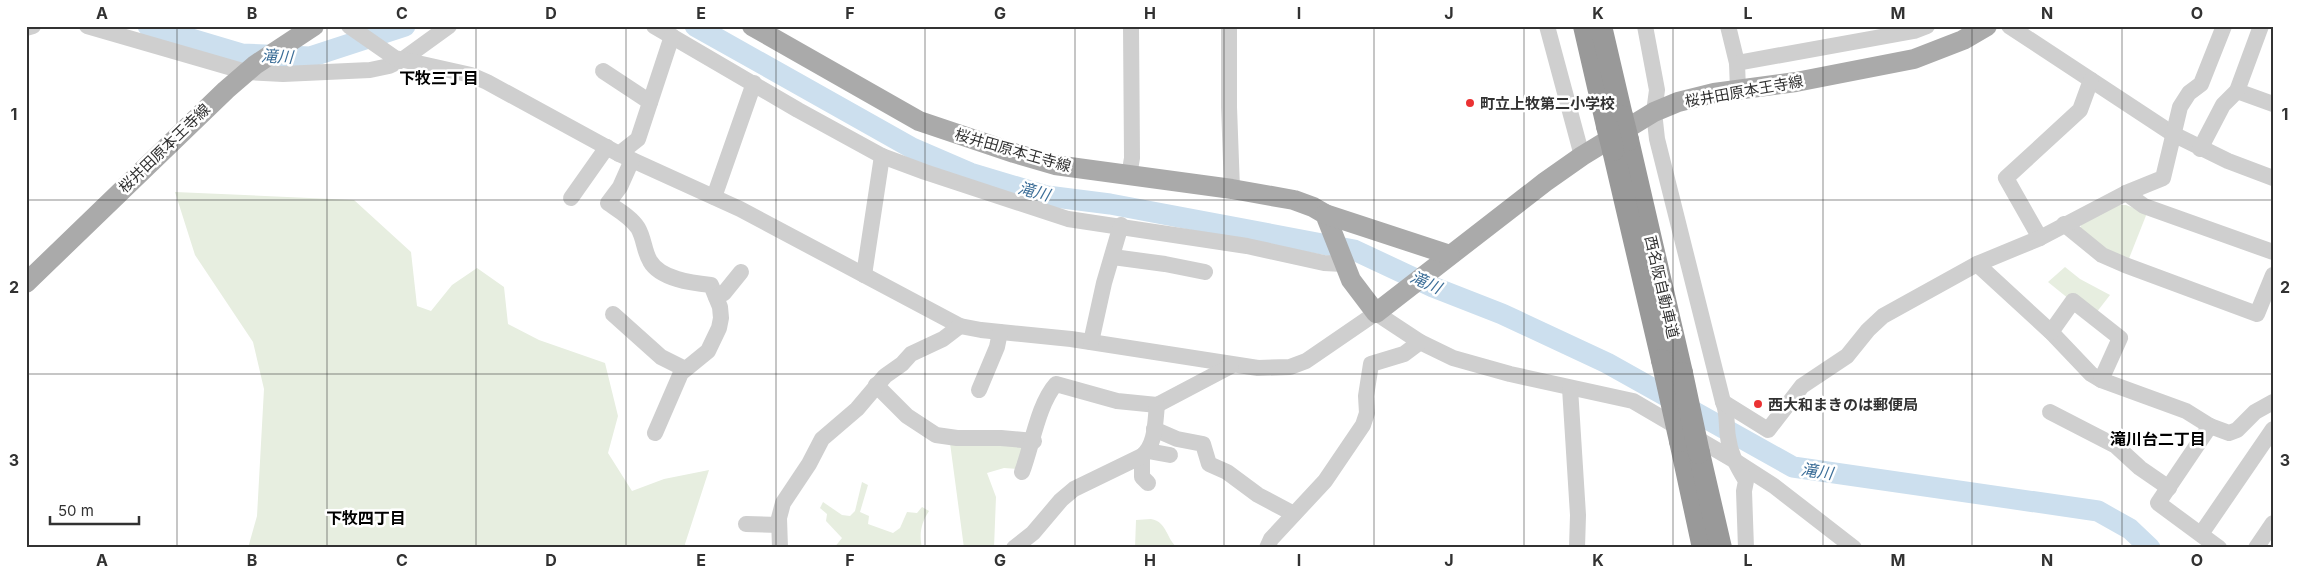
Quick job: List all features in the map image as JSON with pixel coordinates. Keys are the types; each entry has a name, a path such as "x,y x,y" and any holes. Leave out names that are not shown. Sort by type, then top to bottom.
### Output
{"highway":[{"name":"西名阪自動車道","path":"1584,26 1615,121"},
{"name":"西名阪自動車道","path":"1601,26 1615,121 1662,360 1703,548"},
{"name":"西名阪自動車道","path":"1620,145 1682,373 1721,548"}],"main road":[{"name":"桜井田原本王寺線","path":"752,26 919,121 1055,165 1232,189 1294,200 1328,220 1442,261"},
{"name":"桜井田原本王寺線","path":"1376,313 1582,156 1654,112 1678,102 1714,93 1865,70 1914,59 1963,40 1987,26"},
{"name":"桜井田原本王寺線","path":"26,283 109,200 251,68 307,30"},
{"path":"1328,220 1343,264 1361,294 1376,313"}],"street":[{"path":"26,28 33,26"},
{"path":"87,26 251,68 283,74 370,70 389,66 402,60 449,26"},
{"path":"349,26 379,49 402,60 471,75 619,154 714,197 960,326 1091,342 1195,358 1231,366 1258,368 1290,367 1306,361 1376,313 1420,342 1453,358 1570,388 1633,401 1732,459 1797,502 1854,548"},
{"path":"654,26 754,83 782,102 882,156 925,172 1051,214 1254,248 1324,263 1343,264"},
{"path":"1129,176 1132,158 1131,26"},
{"path":"1229,26 1232,189"},
{"path":"1547,26 1582,156"},
{"path":"1644,26 1657,90 1654,112 1658,140 1725,406 1732,459 1746,481 1744,492 1746,548"},
{"path":"1728,26 1737,63 1738,90"},
{"path":"2009,26 2173,134 2200,149 2273,178"},
{"path":"1725,406 1768,430 1802,386 1847,356 1868,330 1883,316 1977,264 2040,238 2126,193 2163,178 2180,108 2189,93 2202,84 2224,26"},
{"path":"1737,63 1918,28"},
{"path":"2200,149 2224,104 2237,91 2264,31"},
{"path":"572,198 638,139 672,36"},
{"path":"603,71 650,102"},
{"path":"2040,238 2006,178 2080,110 2090,80"},
{"path":"714,197 754,83"},
{"path":"2237,91 2273,104"},
{"path":"619,154 620,187 608,203 632,220 638,228 649,260 654,266 667,274 696,284 711,285 721,318 712,345 685,369 676,384 654,433"},
{"path":"864,275 882,156"},
{"path":"2126,193 2144,206 2273,252"},
{"path":"2064,224 2102,255 2125,266 2257,314 2273,275"},
{"path":"1091,342 1104,283 1121,225"},
{"path":"1113,257 1205,272"},
{"path":"1977,264 2051,332 2091,374 2101,380 2186,411 2210,426 2224,432 2237,430 2255,412 2272,404"},
{"path":"716,297 724,294 741,272"},
{"path":"2051,332 2072,302 2120,338 2101,380"},
{"path":"613,314 661,357 685,369"},
{"path":"780,548 779,525 783,503 809,464 822,439 857,409 876,385 916,350 943,338 960,326"},
{"path":"979,390 997,347 1000,332"},
{"path":"1267,548 1271,539 1325,481 1363,424 1367,412 1366,396 1371,364 1404,354 1420,342"},
{"path":"1022,472 1034,441 1043,407 1050,391 1056,384 1117,401 1157,405 1231,366"},
{"path":"876,385 907,416 936,435 957,438 1001,438 1034,441"},
{"path":"1570,388 1578,516 1577,548"},
{"path":"1148,483 1142,477 1145,454 1154,429 1157,405"},
{"path":"2050,412 2116,446 2140,468 2169,488"},
{"path":"2210,426 2158,503 2220,548"},
{"path":"1154,429 1176,439 1203,444 1206,459 1213,468 1227,472 1258,495 1294,514"},
{"path":"2201,534 2273,429"},
{"path":"1014,548 1033,533 1061,500 1074,489 1145,454 1170,455"},
{"path":"2256,548 2273,523"},
{"path":"746,524 779,525"}],"shaded area":[{"path":"175,192 354,200 411,252 417,306 431,311 452,285 477,268 504,287 508,324 539,340 605,363 618,416 608,453 632,491 664,479 709,470 685,544 686,548 248,548 257,516 264,389 253,342 195,255"},
{"path":"2117,205 2126,205 2147,213 2128,261 2105,250 2080,231 2081,224"},
{"path":"2065,267 2080,279 2110,295 2096,313 2069,299 2048,282"},
{"path":"950,443 1029,443 1018,469 1004,468 987,473 996,497 994,548 964,548"},
{"path":"862,482 868,485 860,512 869,516 868,524 893,533 900,528 907,512 917,513 922,507 929,511 921,529 922,548 834,548 842,538 826,521 827,514 820,508 823,502 842,515 850,516 855,511"},
{"path":"1151,519 1164,527 1171,541 1178,548 1135,548 1136,520"}],"waterway":[{"name":"滝川","path":"148,26 242,54 310,57 405,26"},
{"name":"滝川","path":"695,26 912,148 970,173 1047,196 1110,204 1354,250 1433,287 1502,314 1607,363 1793,467 2098,511 2130,529 2150,548"}],"place":[{"name":"町立上牧第二小学校","path":"1470,103"},
{"name":"西大和まきのは郵便局","path":"1758,404"}],"district":[{"name":"下牧三丁目","path":"439,78"},
{"name":"滝川台二丁目","path":"2158,439"},
{"name":"下牧四丁目","path":"366,518"}]}
